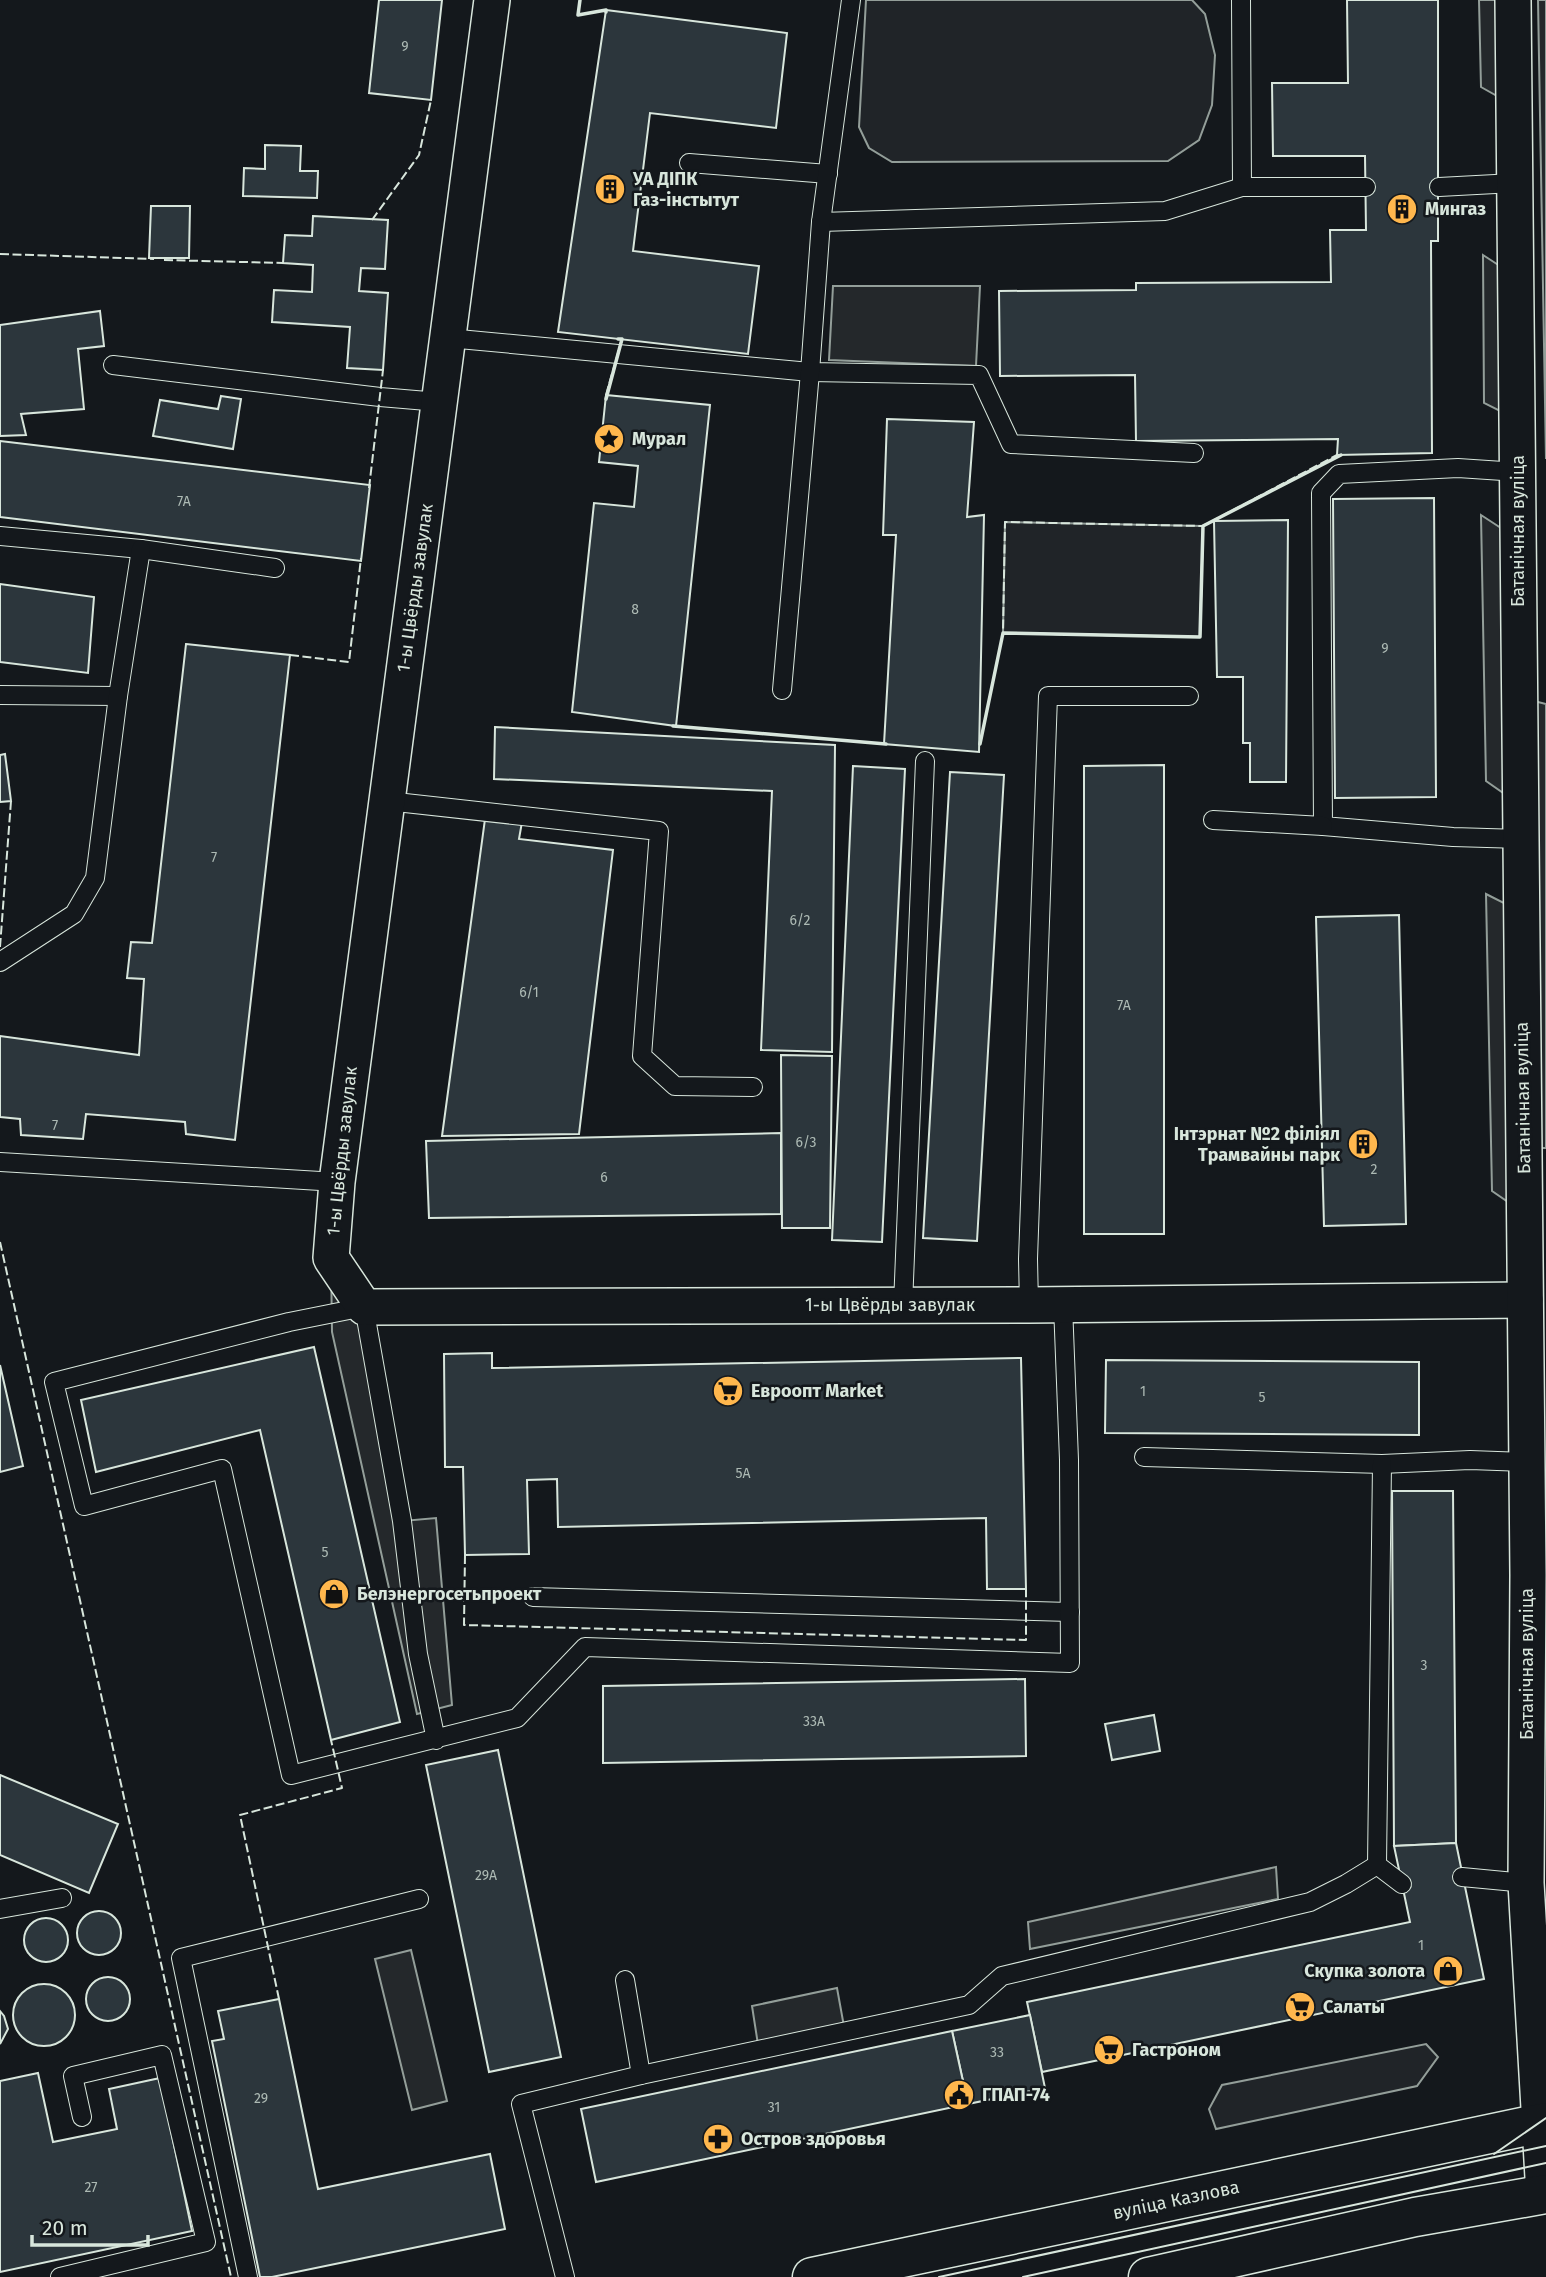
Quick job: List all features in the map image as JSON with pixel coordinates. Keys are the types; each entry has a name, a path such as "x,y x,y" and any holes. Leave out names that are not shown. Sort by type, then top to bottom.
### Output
{"main road":[{"name":"вуліца Казлова","path":"812,2277 1543,2122"},
{"path":"1148,2277 1415,2217 1545,2194"}],"street":[{"name":"1-ы Цвёрды завулак","path":"492,0 337,1182 331,1258 364,1307 1046,1305 1525,1300"},
{"name":"Батанічная вуліца","path":"1513,0 1528,1575 1526,1882 1543,2122 1545,2194"}],"lane":[{"path":"782,690 821,222 851,0"},
{"path":"1241,0 1242,187"},
{"path":"690,163 828,174"},
{"path":"1439,187 1514,183"},
{"path":"821,222 1166,211 1242,187 1366,187"},
{"path":"448,338 810,372 979,375 1011,444 1194,453"},
{"path":"113,365 439,402"},
{"path":"1322,826 1321,493 1339,474 1458,468 1518,472"},
{"path":"0,536 141,549 275,568"},
{"path":"0,962 74,914 95,878 118,696 141,549"},
{"path":"0,695 118,696"},
{"path":"436,1740 418,1654 402,1521 364,1307 289,1322 54,1382 84,1506 222,1469 291,1775 436,1740 517,1718 586,1647 1070,1663 1069,1460 1046,1305 1028,1259 1048,696 1189,696"},
{"path":"903,1305 925,761"},
{"path":"387,801 659,831 642,1056 675,1086 753,1087"},
{"path":"1213,820 1453,837 1521,839"},
{"path":"0,1162 337,1182"},
{"path":"1144,1457 1382,1464 1469,1460 1525,1462"},
{"path":"1377,1865 1382,1464"},
{"path":"533,1597 1070,1612"},
{"path":"1377,1865 1402,1884"},
{"path":"565,2277 521,2104 641,2075 970,2005 1002,1976 1310,1902 1377,1865"},
{"path":"1462,1877 1526,1882"},
{"path":"0,1909 62,1898"},
{"path":"248,2277 181,1958 419,1899"},
{"path":"625,1980 641,2075"},
{"path":"60,2277 206,2242 162,2055 73,2076 82,2117"}],"shaded area":[{"path":"866,0 1192,0 1205,14 1215,55 1212,105 1199,140 1168,161 892,162 869,148 859,127"},
{"path":"1479,0 1504,0 1506,101 1481,87"},
{"path":"1538,0 1546,0 1546,459"},
{"path":"1483,255 1506,270 1506,414 1484,403"},
{"path":"833,286 980,286 976,366 829,360"},
{"path":"1481,515 1507,532 1509,797 1486,781"},
{"path":"1005,522 1203,526 1200,637 1003,633"},
{"path":"1534,701 1546,704 1546,1148 1539,1148"},
{"path":"1486,894 1512,907 1514,1206 1492,1191"},
{"path":"331,1258 364,1307 403,1521 436,1518 452,1705 417,1714 332,1332"},
{"path":"1276,1867 1278,1899 1030,1949 1028,1922"},
{"path":"411,1950 447,2101 412,2110 375,1959"},
{"path":"837,1988 845,2032 759,2051 752,2006"},
{"path":"1426,2044 1438,2057 1417,2086 1216,2129 1209,2109 1222,2085"}],"building":[{"path":"379,0 442,0 431,100 369,93"},
{"name":"Мингаз","path":"1347,0 1438,0 1438,241 1431,241 1432,453 1337,455 1338,439 1136,441 1135,375 1000,376 999,291 1136,290 1136,283 1331,282 1330,230 1366,230 1365,156 1273,156 1272,83 1348,83"},
{"name":"УА ДІПК Газ-інстытут","path":"606,10 787,33 776,128 650,113 633,251 759,266 748,354 558,332"},
{"path":"265,145 301,146 300,171 318,171 317,198 243,196 244,168 265,169"},
{"path":"151,206 190,206 189,258 149,258"},
{"path":"313,216 388,220 385,269 361,268 359,291 388,293 383,370 347,368 350,327 272,322 274,290 312,292 313,265 283,263 285,235 312,236"},
{"path":"100,311 104,346 78,349 84,409 21,414 26,435 0,436 0,325"},
{"path":"606,395 710,405 676,726 572,712 594,503 634,507 638,466 599,462"},
{"path":"221,396 241,399 233,449 153,436 160,400 218,409"},
{"path":"887,419 974,422 967,517 984,515 979,752 884,744 896,535 883,535"},
{"path":"0,441 370,485 361,561 0,517"},
{"path":"1434,498 1436,797 1335,798 1333,499"},
{"path":"1288,520 1286,782 1250,782 1250,743 1243,743 1243,677 1217,677 1214,521"},
{"path":"0,584 94,597 88,673 0,662"},
{"path":"186,644 290,655 235,1140 186,1134 185,1122 86,1114 83,1139 21,1135 20,1119 0,1117 0,1036 139,1055 144,979 127,978 131,942 152,943"},
{"path":"495,727 835,745 832,1052 761,1050 772,791 494,779"},
{"path":"5,754 11,801 0,802 0,755"},
{"path":"1164,765 1164,1234 1084,1234 1084,766"},
{"path":"853,766 905,769 882,1242 832,1240"},
{"path":"950,772 1004,775 977,1241 923,1238"},
{"path":"485,819 522,822 519,839 613,850 579,1134 442,1136"},
{"name":"Інтэрнат №2 філіял Трамвайны парк","path":"1399,915 1406,1224 1324,1226 1316,917"},
{"path":"781,1055 832,1056 830,1228 782,1228"},
{"path":"781,1133 781,1214 429,1218 426,1141"},
{"path":"314,1347 400,1722 331,1740 260,1430 96,1472 81,1400"},
{"path":"492,1353 492,1368 1021,1358 1026,1589 987,1589 986,1518 558,1527 557,1479 527,1480 529,1554 465,1555 463,1467 445,1467 444,1354"},
{"path":"1106,1360 1419,1362 1419,1435 1105,1433"},
{"path":"0,1365 23,1466 0,1472"},
{"path":"1392,1491 1453,1491 1456,1843 1394,1846"},
{"path":"1025,1679 1026,1756 603,1763 603,1686"},
{"path":"1154,1715 1160,1751 1112,1760 1105,1724"},
{"path":"498,1750 561,2057 489,2072 426,1765"},
{"path":"0,1775 118,1824 89,1893 0,1855"},
{"path":"1456,1843 1484,1979 1042,2072 1027,2002 1410,1922 1394,1846"},
{"path":"99,1911 115,1917 121,1933 115,1949 99,1955 83,1949 77,1933 83,1917"},
{"path":"46,1918 62,1924 68,1940 62,1956 46,1962 30,1956 24,1940 30,1924"},
{"path":"108,1977 124,1983 130,1999 124,2015 108,2021 92,2015 86,1999 92,1983"},
{"path":"38,1984 50,1984 66,1993 73,2003 73,2027 66,2037 50,2046 38,2046 27,2041 18,2032 13,2021 13,2009 18,1998 27,1989"},
{"path":"279,1999 318,2189 490,2154 505,2229 272,2277 260,2277 212,2041 224,2039 218,2011"},
{"path":"0,2011 8,2029 0,2044"},
{"path":"1030,2015 1045,2088 968,2104 952,2031"},
{"path":"952,2031 968,2104 596,2182 581,2109"},
{"path":"38,2073 53,2142 117,2129 109,2089 160,2078 192,2231 0,2272 0,2081"}],"tram line":[{"path":"1494,2154 1546,2118"},
{"path":"939,2277 1546,2146"},
{"path":"1023,2277 1546,2163"}],"fence":[{"path":"372,220 419,155 431,100"},
{"path":"0,254 154,259"},
{"path":"164,260 283,263"},
{"path":"606,395 622,339"},
{"path":"369,488 383,370"},
{"path":"1203,526 1200,637 1003,633 1005,522 1203,526 1337,455"},
{"path":"290,655 349,662 361,558"},
{"path":"0,947 11,801"},
{"path":"0,1242 231,2277"},
{"path":"465,1555 464,1625 1026,1640 1026,1589"},
{"path":"279,1999 240,1815 342,1788 331,1740"}],"wall":[{"path":"580,0 578,15 606,12"},
{"path":"606,399 622,339 618,339"},
{"path":"980,744 1003,633 1200,637 1203,526 1341,455"},
{"path":"673,726 886,744"}],"place":[{"name":"УА ДІПК Газ-інстытут","path":"610,189"},
{"name":"Мингаз","path":"1402,209"},
{"name":"Мурал","path":"609,439"},
{"name":"Інтэрнат №2 філіял Трамвайны парк","path":"1363,1144"},
{"name":"Евроопт Market","path":"728,1391"},
{"name":"Белэнергосетьпроект","path":"334,1594"},
{"name":"Скупка золота","path":"1448,1971"},
{"name":"Салаты","path":"1300,2007"},
{"name":"Гастроном","path":"1109,2050"},
{"name":"ГПАП-74","path":"959,2095"},
{"name":"Остров здоровья","path":"718,2139"}]}
